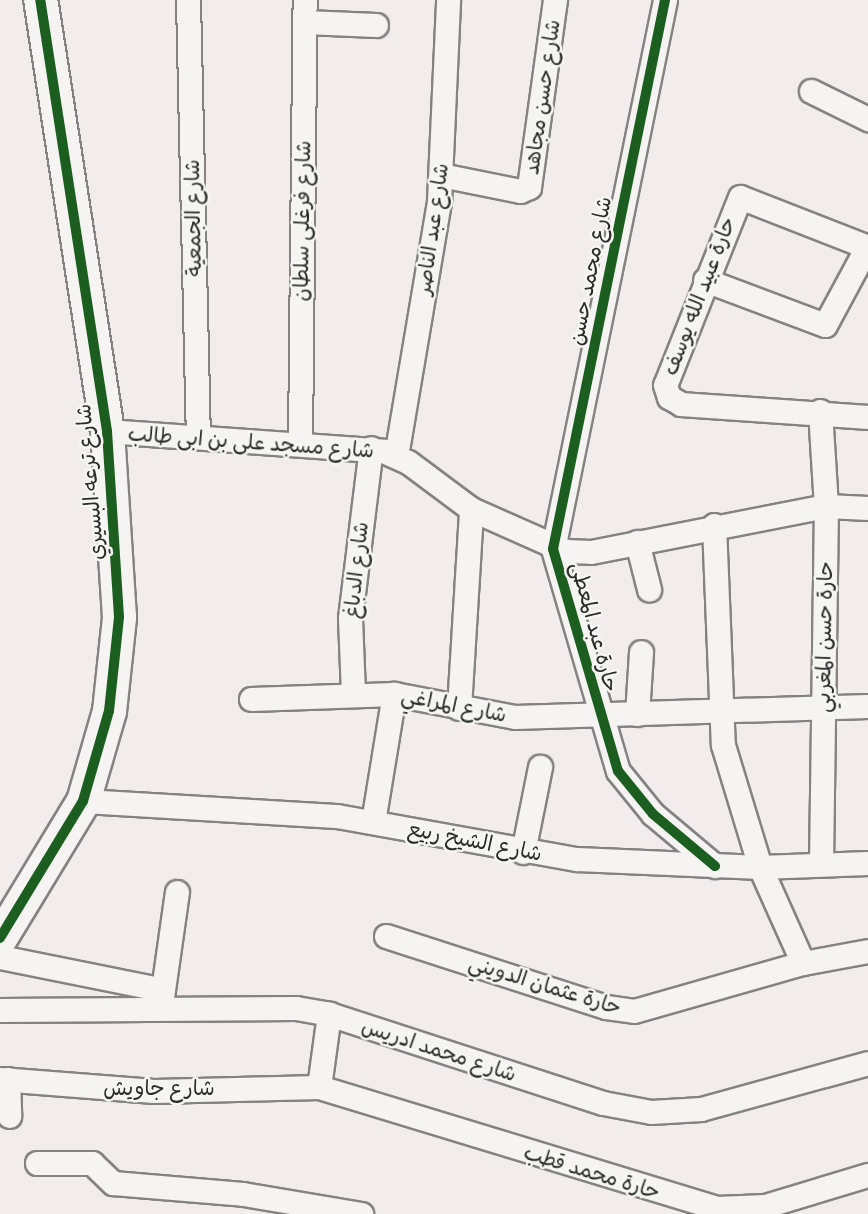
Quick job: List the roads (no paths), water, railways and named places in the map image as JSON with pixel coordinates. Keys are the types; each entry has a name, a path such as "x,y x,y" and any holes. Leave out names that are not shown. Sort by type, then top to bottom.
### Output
{"street":[{"name":"شارع ترعه البسيري","path":"0,938 83,801 109,711 116,664 118,570 107,431 40,0"},
{"name":"شارع الجمعية","path":"188,0 198,437"},
{"name":"شارع عبد الناصر","path":"396,456 441,175 448,0"},
{"name":"شارع حسن مجاهد","path":"441,175 520,191 530,187 555,0"},
{"name":"شارع محمد حسن","path":"553,549 665,0"},
{"path":"305,11 376,25"},
{"name":"شارع فرغلى سلطان","path":"300,442 305,11"},
{"path":"811,92 868,119"},
{"name":"حارة عبيد الله يوسف","path":"866,412 681,404 669,397 665,385 736,200 745,197 868,247"},
{"path":"705,280 825,326 868,247"},
{"name":"حارة حسن المغربي","path":"820,411 826,506 821,863"},
{"name":"شارع مسجد على بن ابى طالب","path":"107,431 371,448 396,456 471,509 553,549 591,552 714,525 826,506 868,508"},
{"name":"شارع الدباغ","path":"353,692 350,618 371,448"},
{"path":"459,708 471,509"},
{"path":"714,525 718,711 725,758 760,867 803,963"},
{"path":"637,542 649,589"},
{"name":"حارة عبد المعطى","path":"553,549 599,716 628,785 715,866"},
{"path":"637,714 642,652"},
{"name":"شارع المراغي","path":"251,699 353,692 394,694 515,717 868,706"},
{"path":"373,822 394,694"},
{"path":"523,852 540,768"},
{"name":"شارع الشيخ ربيع","path":"83,801 228,807 373,822 523,852 646,865 867,865"},
{"path":"0,957 162,1000 177,892"},
{"name":"حارة عثمان الدويني","path":"386,936 620,1010 648,1009 803,963 868,951"},
{"name":"شارع محمد ادريس","path":"0,1010 162,1000 263,1006 329,1014 603,1102 651,1112 701,1109 868,1063"},
{"path":"319,1087 329,1014"},
{"path":"4,1079 9,1116"},
{"name":"شارع جاويش","path":"4,1079 154,1091 319,1087"},
{"name":"حارة محمد قطب","path":"319,1087 717,1209 765,1206 868,1175"},
{"path":"37,1163 92,1163 113,1183 243,1194 361,1214"}]}
